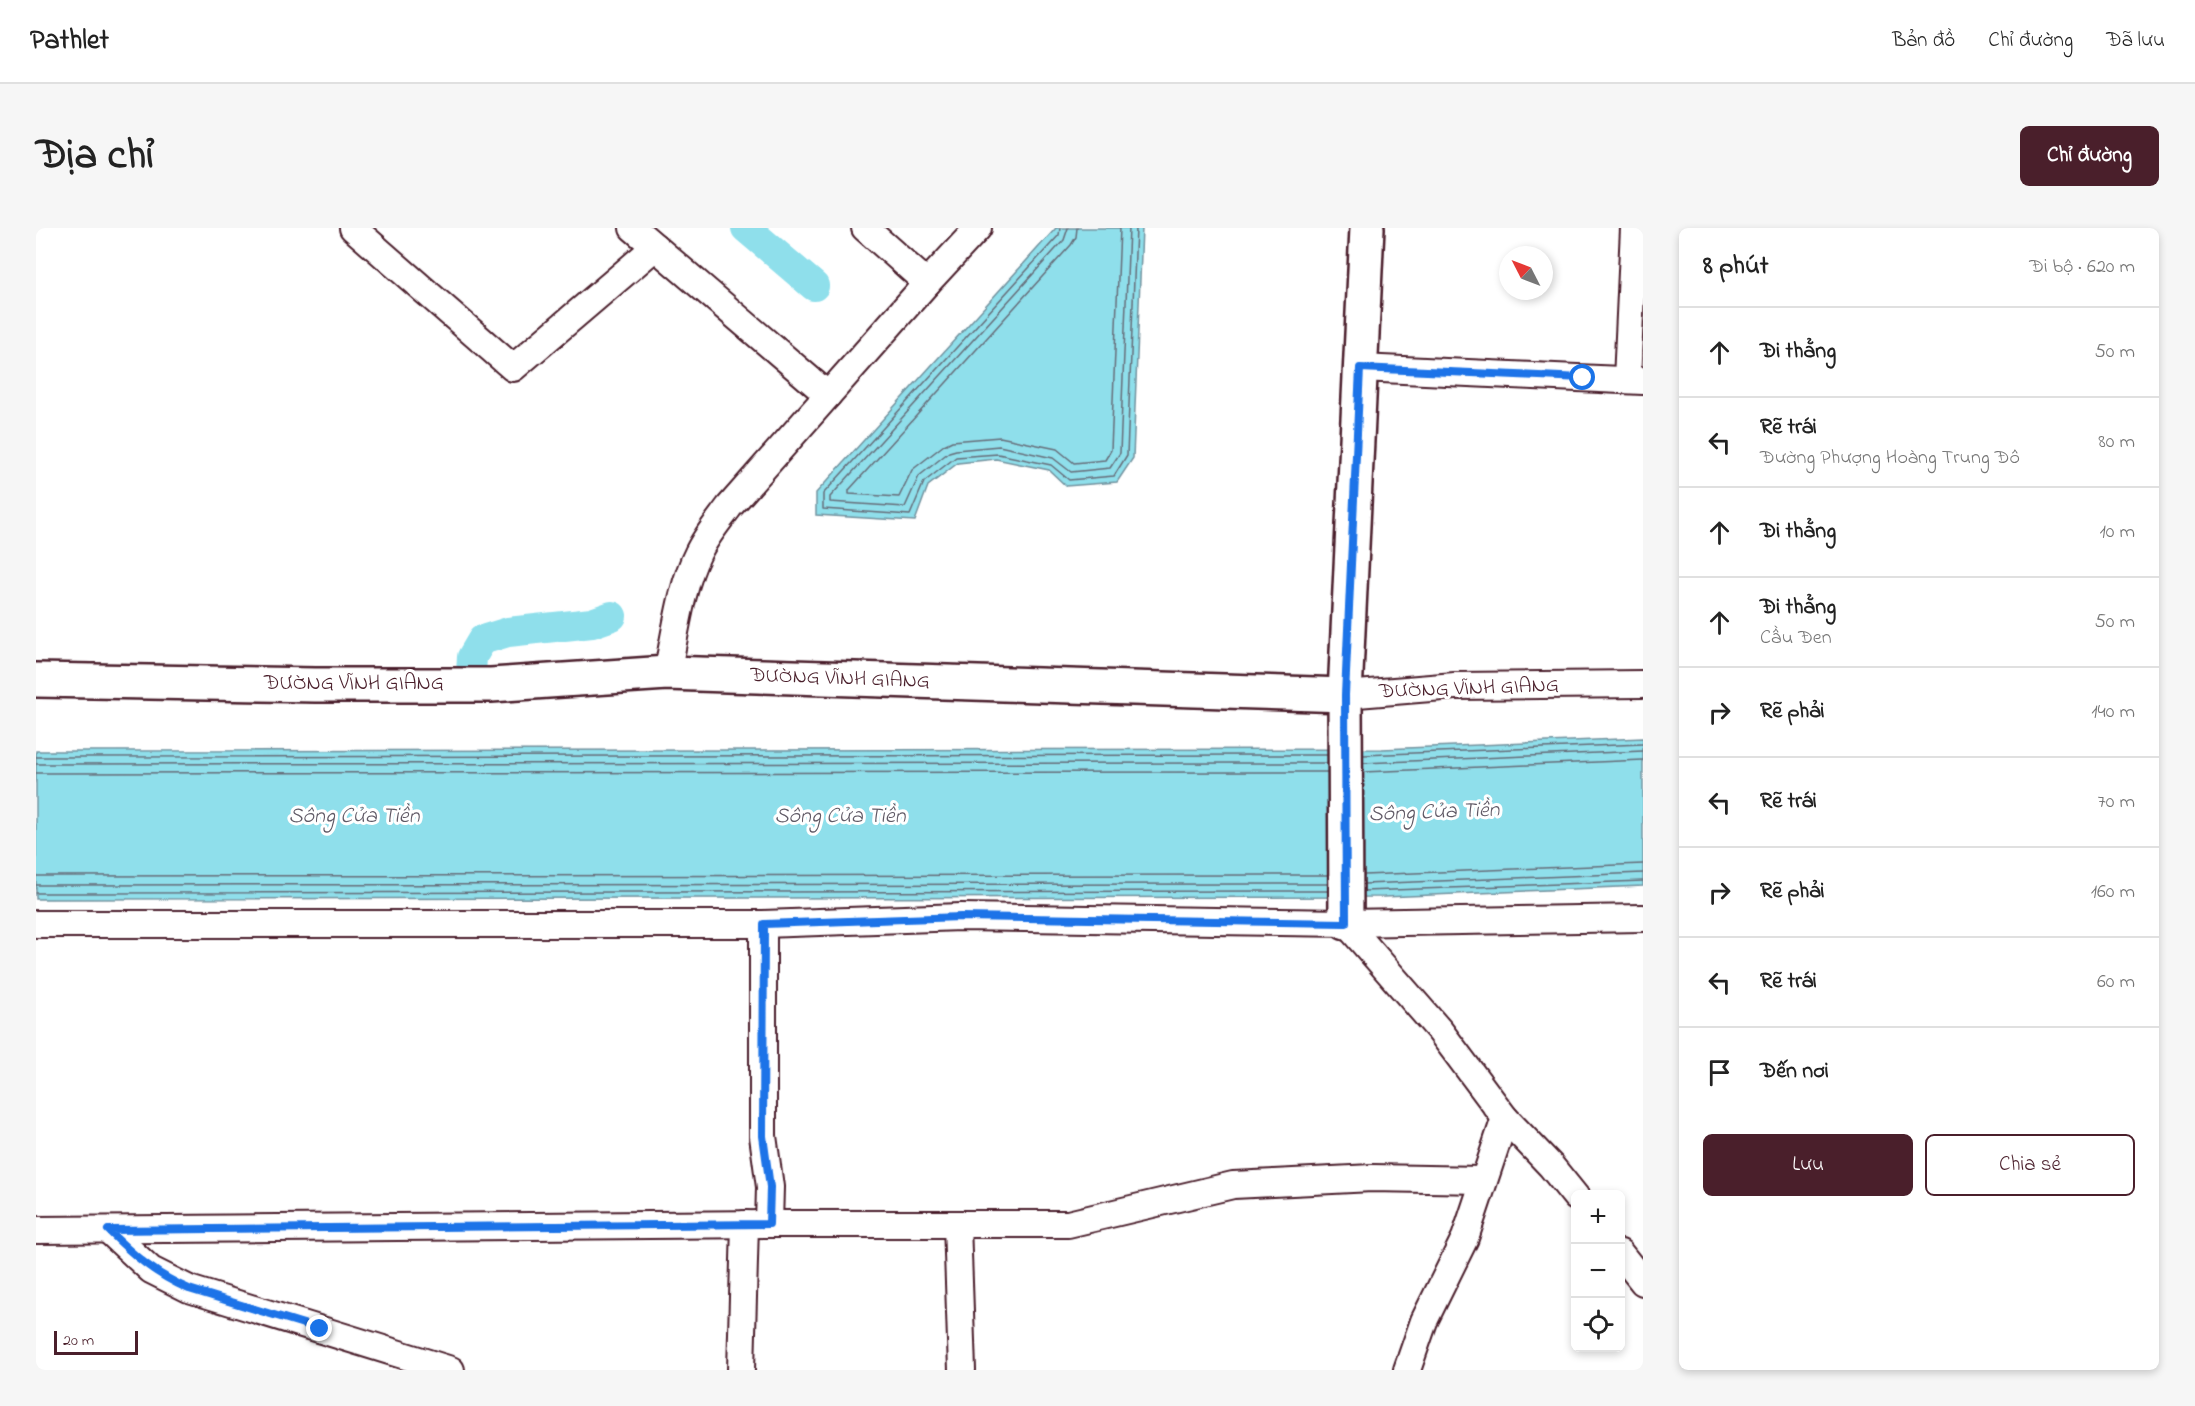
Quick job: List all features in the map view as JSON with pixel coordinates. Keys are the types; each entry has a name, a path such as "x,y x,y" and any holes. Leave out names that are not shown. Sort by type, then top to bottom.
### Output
{"street":[{"path":"353,228 513,368 655,248"},
{"path":"633,228 828,395"},
{"path":"865,228 927,283"},
{"path":"667,674 688,579 697,554 729,507 978,228"},
{"path":"1367,228 1345,695 1346,908 1505,1118 1551,1166 1571,1192"},
{"path":"1360,368 1635,381 1634,228"},
{"name":"ĐƯỜNG VĨNH GIANG","path":"36,680 315,685 479,685 667,674 1345,695 1455,686 1643,684"},
{"path":"36,924 764,924 1346,908 1643,918"},
{"path":"741,1370 757,1224 770,1187 763,1136 764,924"},
{"path":"1407,1370 1424,1321 1465,1238 1505,1118"},
{"path":"36,1230 757,1224 1068,1224 1233,1185 1372,1178 1483,1180"},
{"path":"957,1224 962,1370"},
{"path":"108,1230 151,1270 189,1289 451,1370"},
{"path":"1625,1259 1643,1282"}],"water":[{"path":"1056,228 1142,228 1133,458 1117,482 1066,486 1049,470 996,459 958,463 928,486 915,521 816,515 816,493"},
{"name":"Sông Cửa Tiền","path":"1643,738 1643,886 1384,897 36,899 36,751 1382,749"}],"waterway":[{"path":"746,228 814,286"},
{"path":"471,674 472,657 482,640 508,632 592,623 612,616"}],"route":[{"path":"320,1329 169,1281 134,1256 108,1230 769,1224 770,1187 763,1136 764,924 961,917 1346,923 1345,695 1360,368 1583,378"}]}
